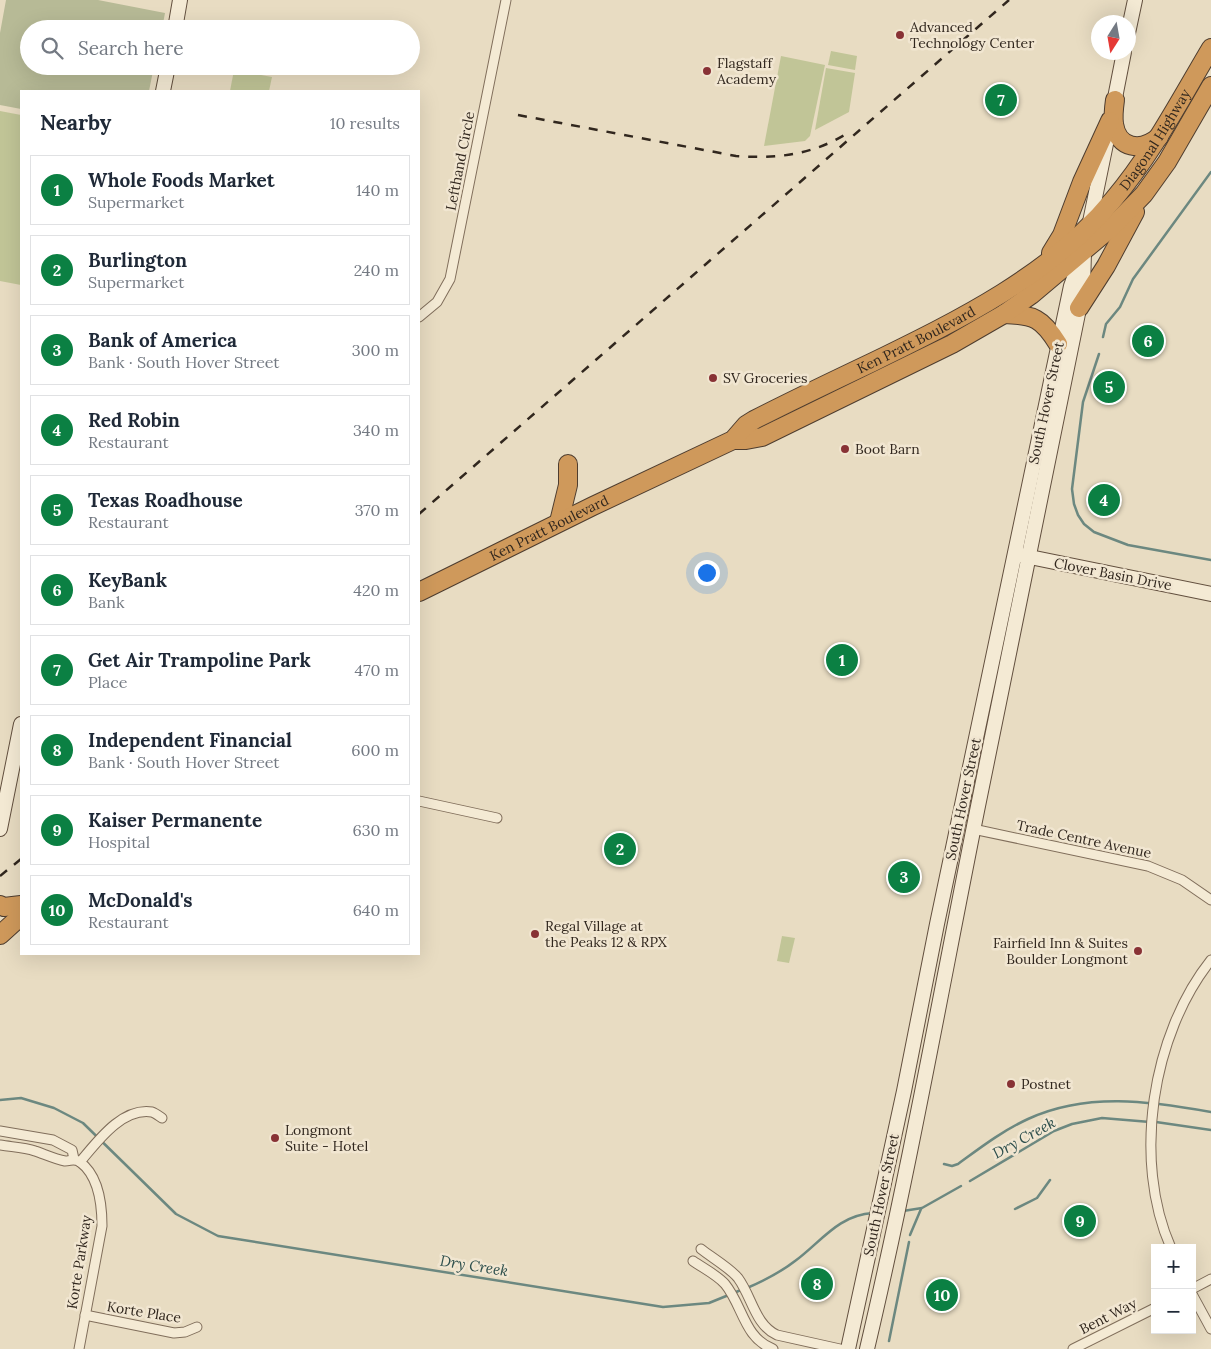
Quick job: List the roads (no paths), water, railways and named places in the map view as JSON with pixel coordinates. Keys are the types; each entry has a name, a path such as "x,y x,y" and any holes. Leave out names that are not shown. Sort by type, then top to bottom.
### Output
{"highway":[{"name":"Diagonal Highway","path":"1089,225 1112,202 1131,178 1159,137 1211,48"},
{"name":"Diagonal Highway","path":"1084,251 1113,226 1144,194 1167,162 1211,86"},
{"path":"1115,100 1114,123 1117,134 1124,142 1132,146 1145,146 1159,137"},
{"path":"1035,270 1052,252 1062,235 1082,182 1110,121"},
{"path":"1079,308 1106,266 1144,194"},
{"name":"Ken Pratt Boulevard","path":"420,592 559,522 733,440 746,425 754,420 949,324 995,297 1035,270 1057,254 1089,225"},
{"name":"Ken Pratt Boulevard","path":"733,440 762,437 952,344 1004,314 1031,295 1084,251"},
{"path":"1004,314 1028,316 1041,321 1047,326 1058,344"},
{"path":"559,522 568,486 568,464"},
{"path":"0,905 4,907 20,905"},
{"path":"0,935 20,917"}],"main road":[{"path":"177,20 180,0"},
{"path":"1132,15 1135,0"},
{"name":"South Hover Street","path":"867,1349 928,1066 973,829 1083,289 1084,251 1122,60"},
{"path":"163,90 166,75"},
{"name":"South Hover Street","path":"848,1349 904,1091 1070,286 1084,251"},
{"name":"Clover Basin Drive","path":"1014,554 1211,594"},
{"path":"0,829 3,797 20,728"},
{"path":"958,826 973,829"}],"street":[{"name":"Lefthand Circle","path":"420,315 437,302 450,279 506,0"},
{"path":"420,801 496,818"},
{"name":"Trade Centre Avenue","path":"973,829 1144,864 1182,880 1211,900"},
{"path":"1169,1244 1162,1225 1156,1198 1151,1128 1152,1116 1163,1056 1176,1019 1194,983 1211,960"},
{"path":"0,1146 32,1150 66,1161 77,1161 123,1118 138,1113 152,1112 162,1118"},
{"name":"Korte Parkway","path":"0,1131 54,1140 72,1150 77,1161 91,1176 98,1192 102,1209 102,1226 79,1349"},
{"path":"701,1249 737,1277 762,1323 770,1332 840,1349"},
{"path":"693,1261 725,1284 750,1331 764,1346 773,1349"},
{"path":"1196,1287 1211,1279"},
{"path":"1196,1301 1211,1329"},
{"name":"Bent Way","path":"1073,1349 1151,1310"},
{"name":"Korte Place","path":"85,1315 174,1333 185,1332 197,1327"}],"waterway":[{"path":"1103,337 1106,324 1120,307 1133,279 1211,172"},
{"path":"1099,354 1083,402 1072,489 1078,515 1084,524 1094,532 1128,545 1211,560"},
{"name":"Dry Creek","path":"0,1100 21,1098 54,1108 83,1123 176,1214 218,1236 663,1307 709,1303 741,1290"},
{"path":"944,1164 952,1166 958,1164 1018,1124 1050,1110 1072,1105 1118,1101 1142,1102 1211,1112"},
{"name":"Dry Creek","path":"970,1181 1054,1131 1072,1124 1102,1118 1150,1122"},
{"name":"Dry Creek","path":"1156,1122 1211,1130"},
{"path":"1015,1209 1037,1198 1050,1180"},
{"name":"Dry Creek","path":"903,1211 922,1208 961,1186"},
{"path":"910,1235 921,1209"},
{"name":"Dry Creek","path":"747,1288 790,1265 840,1224 861,1215 873,1213"},
{"path":"889,1341 909,1242"}],"railway":[{"path":"420,513 1009,0"},
{"path":"518,115 736,156 751,157 780,156 808,151 848,133"},
{"path":"0,876 20,860"}],"place":[{"name":"Advanced Technology Center","path":"900,35"},
{"name":"Flagstaff Academy","path":"707,71"},
{"name":"Get Air Trampoline Park","path":"1001,100"},
{"name":"KeyBank","path":"1148,341"},
{"name":"SV Groceries","path":"713,378"},
{"name":"Texas Roadhouse","path":"1109,387"},
{"name":"Boot Barn","path":"845,449"},
{"name":"Red Robin","path":"1104,500"},
{"name":"Whole Foods Market","path":"842,660"},
{"name":"Burlington","path":"620,849"},
{"name":"Bank of America","path":"904,877"},
{"name":"Regal Village at the Peaks 12 & RPX","path":"535,934"},
{"name":"Fairfield Inn & Suites Boulder Longmont","path":"1138,951"},
{"name":"Postnet","path":"1011,1084"},
{"name":"Longmont Suite - Hotel","path":"275,1138"},
{"name":"Kaiser Permanente","path":"1080,1221"},
{"name":"Independent Financial","path":"817,1284"},
{"name":"McDonald's","path":"942,1295"}]}
